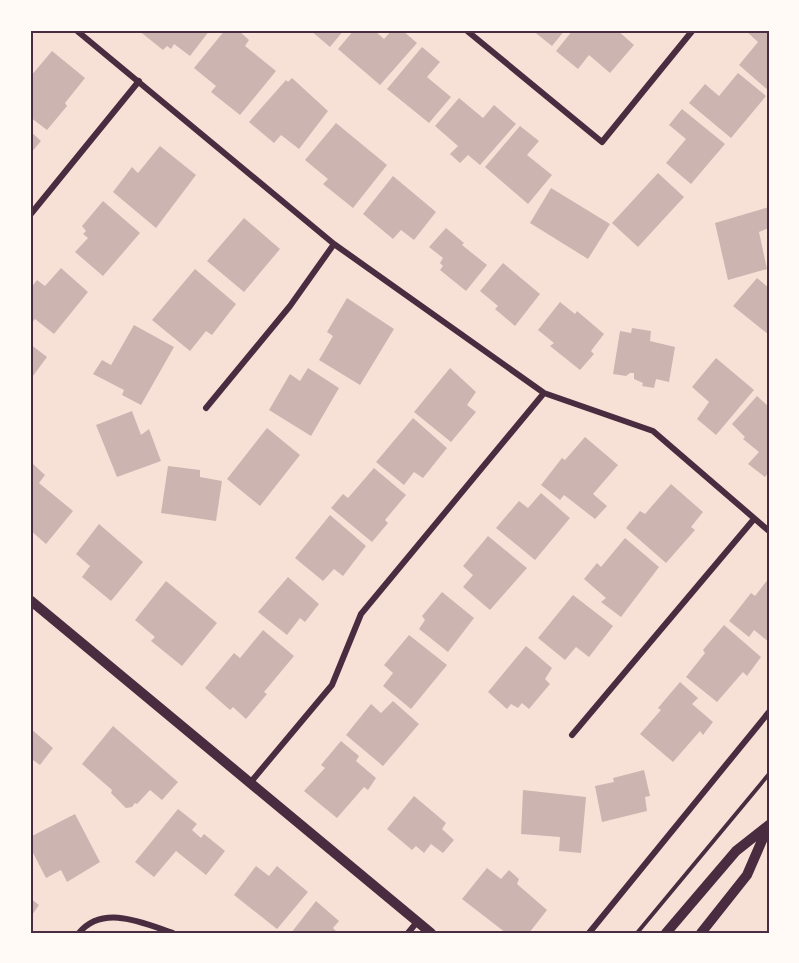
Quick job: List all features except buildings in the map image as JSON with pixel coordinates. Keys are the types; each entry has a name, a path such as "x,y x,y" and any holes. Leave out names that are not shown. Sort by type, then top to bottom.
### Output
{"street":[{"path":"76,30 334,244 544,393 654,431 769,531"},
{"path":"466,30 603,142 693,30"},
{"path":"30,215 139,81"},
{"path":"206,408 290,306 334,244"},
{"path":"250,783 332,685 361,614 544,393"},
{"path":"572,735 754,519"},
{"path":"30,600 431,933"},
{"path":"589,933 769,712"},
{"path":"666,933 736,851 769,825"},
{"path":"701,933 747,875 769,825"},
{"path":"79,933 85,926 105,917 128,918 173,933"},
{"path":"408,933 417,922"}],"path":[{"path":"637,933 769,774"}]}
